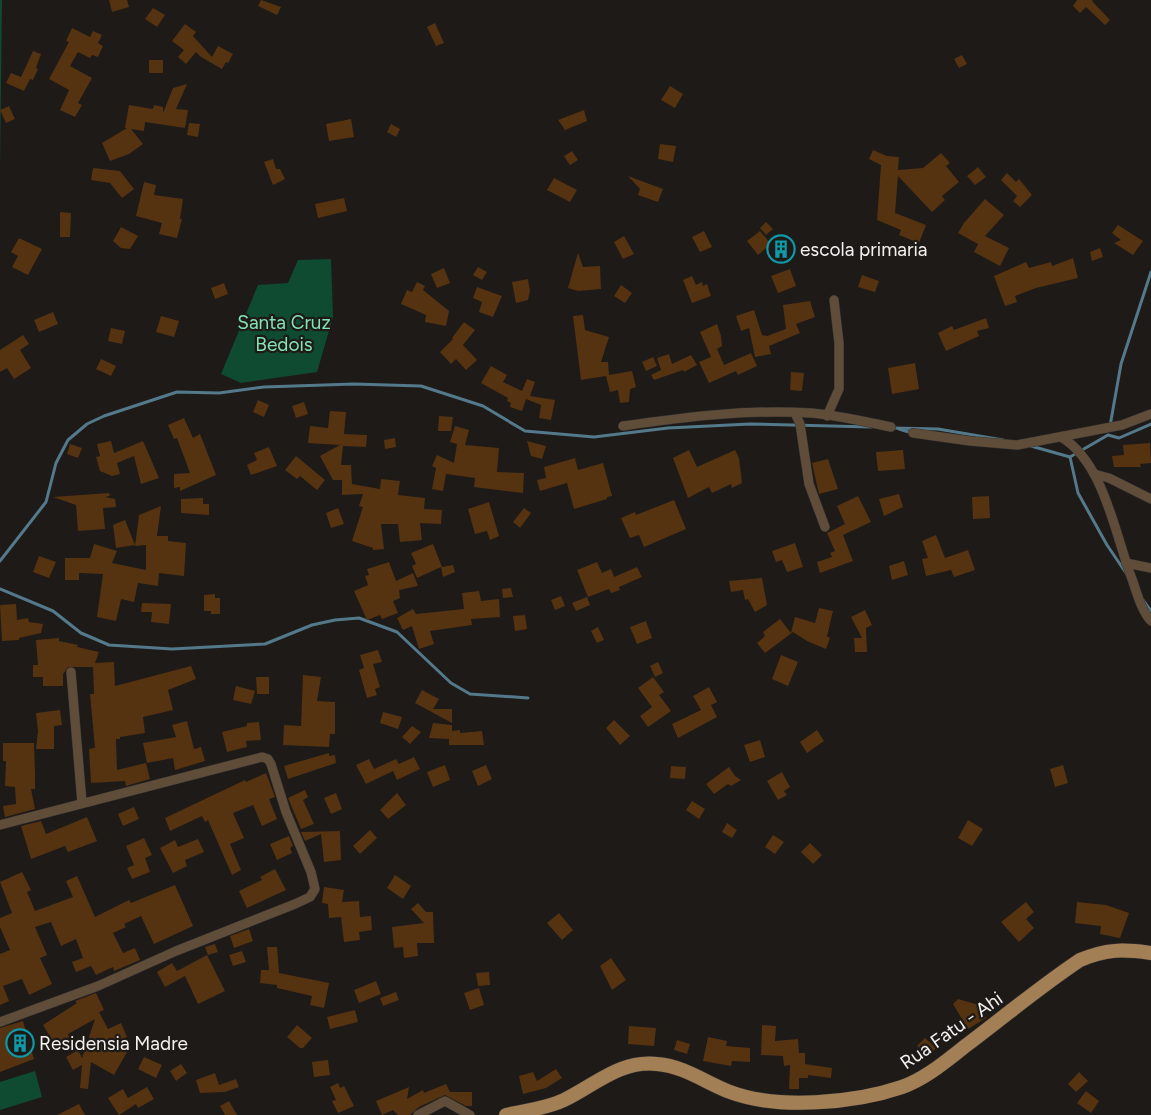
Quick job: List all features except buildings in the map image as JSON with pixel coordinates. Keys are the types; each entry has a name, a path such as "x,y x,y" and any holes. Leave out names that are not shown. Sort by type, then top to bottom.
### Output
{"main road":[{"name":"Rua Fatu - Ahi","path":"506,1115 547,1107 565,1100 612,1072 643,1064 658,1064 688,1071 732,1093 758,1098 810,1102 867,1097 918,1080 1080,960 1107,950 1151,952"}],"street":[{"path":"827,416 839,389 839,343 834,300"},
{"path":"795,413 800,424 809,484 825,527"},
{"path":"624,426 680,418 795,413 827,416 891,427"},
{"path":"913,433 1005,445 1062,437 1122,425 1151,414"},
{"path":"1062,437 1084,455 1094,474 1110,510 1139,598 1151,621"},
{"path":"1094,474 1109,478 1151,499"},
{"path":"1126,563 1151,568"},
{"path":"71,672 82,803"},
{"path":"0,825 262,757 268,759 286,812 314,882 314,894 295,904 176,951 98,986 0,1022"},
{"path":"418,1115 445,1101 470,1115"}],"green space":[{"path":"0,0 2,0 0,168"},
{"name":"Santa Cruz Bedois","path":"331,259 333,317 317,372 241,383 221,374 258,285 288,283 298,260"},
{"path":"35,1071 42,1097 0,1110 0,1082"}],"waterway":[{"path":"1110,426 1121,364 1151,272"},
{"path":"0,561 46,502 56,463 68,440 87,424 104,416 177,392 219,393 264,387 354,384 421,386 483,406 525,431 594,437 668,428 750,424 871,427"},
{"path":"1031,446 1070,457 1108,435 1119,438 1151,424"},
{"path":"892,428 938,429 1003,440"},
{"path":"899,429 912,433"},
{"path":"1070,457 1078,493 1107,545 1128,576"},
{"path":"0,589 53,611 81,633 109,645 172,649 265,644 312,625 335,620 359,618 397,632 451,683 470,694 528,698"},
{"path":"1143,600 1151,611"}],"place":[{"name":"escola primaria","path":"781,249"},
{"name":"Residensia Madre","path":"20,1043"}]}
